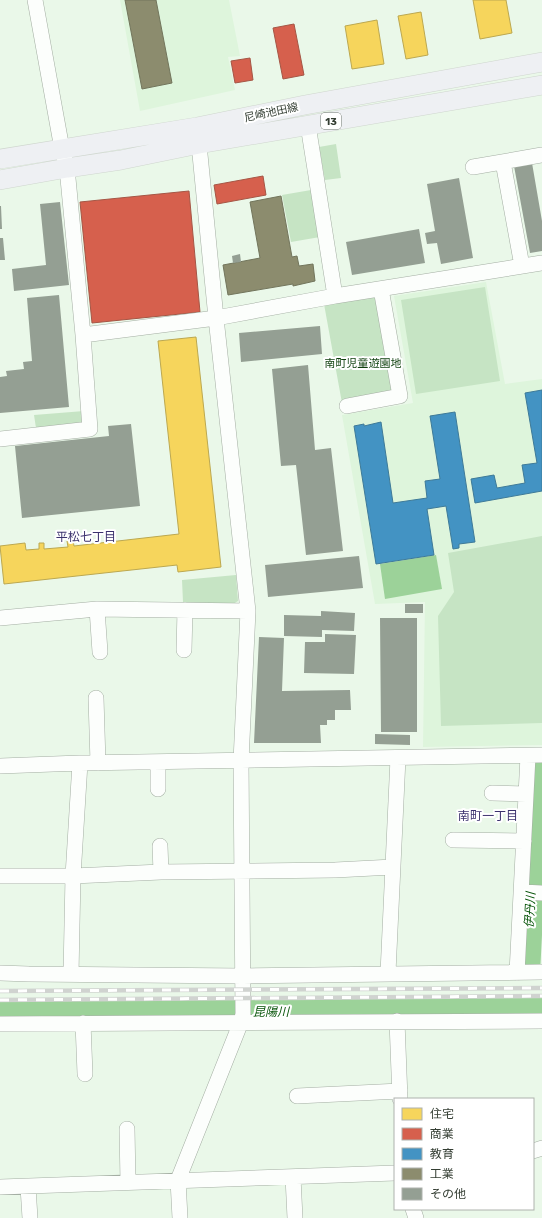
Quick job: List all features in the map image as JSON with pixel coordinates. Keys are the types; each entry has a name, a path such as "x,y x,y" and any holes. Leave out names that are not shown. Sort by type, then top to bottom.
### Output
{"main road":[{"name":"尼崎池田線","path":"0,180 122,160 305,105 542,62"},
{"name":"尼崎池田線","path":"0,159 62,149 308,125 542,85"}],"street":[{"path":"0,439 90,430 83,335 67,168 62,149 35,0"},
{"path":"308,125 335,296"},
{"path":"180,1218 178,1180 244,1014 241,761 248,611 198,136"},
{"path":"473,167 542,155"},
{"path":"503,162 522,266"},
{"path":"83,335 216,318 335,296 542,263"},
{"path":"347,406 400,396 380,289"},
{"path":"0,618 97,609 248,611"},
{"path":"97,609 100,652"},
{"path":"184,650 185,610"},
{"path":"96,698 98,763"},
{"path":"0,766 80,763 535,756 526,794 517,973"},
{"path":"388,973 398,758"},
{"path":"158,762 158,789"},
{"path":"71,974 73,876 80,763"},
{"path":"492,793 526,794"},
{"path":"453,840 524,841"},
{"path":"160,846 161,872"},
{"path":"0,876 73,876 161,872 335,870 393,867"},
{"path":"522,892 542,893"},
{"path":"0,973 244,976 542,972"},
{"path":"297,1096 400,1095 397,1021"},
{"path":"0,1024 542,1021"},
{"path":"83,1024 85,1074"},
{"path":"127,1129 128,1182"},
{"path":"0,1187 394,1173"},
{"path":"293,1177 294,1218"},
{"path":"28,1187 30,1218"}],"shaded area":[{"path":"120,0 229,0 240,56 228,57 235,90 140,111"},
{"path":"486,282 505,384 542,379 542,745 423,747 425,602 375,604 342,415 413,403 394,296"},
{"path":"436,555 442,589 385,599 380,564"}],"green space":[{"path":"336,144 341,178 325,180 319,147"},
{"path":"311,190 320,237 291,242 282,195"},
{"path":"485,287 500,381 416,394 401,300"},
{"name":"南町児童遊園地","path":"374,295 378,297 396,390 342,403 324,304"},
{"path":"84,411 82,424 36,428 34,415"},
{"path":"542,536 542,723 441,726 438,616 454,592 448,553"},
{"path":"236,575 238,601 230,606 183,602 182,580"}],"building: 住宅":[{"path":"473,0 506,0 512,33 480,39"},
{"path":"421,12 428,55 406,59 398,16"},
{"path":"377,20 384,64 352,69 345,26"},
{"path":"196,337 221,567 178,572 177,565 4,584 0,546 25,543 26,550 39,549 39,543 44,543 44,549 68,547 67,541 73,540 74,546 179,534 158,341"}],"building: 商業":[{"path":"294,24 304,75 283,79 273,28"},
{"path":"250,58 253,80 235,83 231,61"},
{"path":"263,176 266,195 217,204 214,185"},
{"path":"189,191 200,312 92,323 80,202"}],"building: 教育":[{"path":"542,390 542,491 475,503 471,479 494,475 497,488 525,483 522,465 537,463 525,393"},
{"path":"455,412 475,542 459,544 459,548 453,549 446,506 427,509 434,555 376,564 354,426 364,424 364,426 381,422 393,503 427,498 425,481 440,479 430,416"}],"building: 工業":[{"path":"125,0 156,0 172,83 142,89"},
{"path":"281,196 292,257 297,256 299,266 313,264 315,281 293,286 293,284 228,295 223,265 260,258 250,202"}],"building: その他":[{"path":"532,163 542,221 542,251 530,253 514,166"},
{"path":"459,178 473,258 441,264 437,243 427,244 425,233 435,231 427,184"},
{"path":"60,202 69,285 14,291 12,269 46,265 40,204"},
{"path":"1,206 2,229 0,229"},
{"path":"419,229 425,263 352,275 346,242"},
{"path":"0,238 3,238 5,260 0,260"},
{"path":"240,254 241,262 233,263 232,256"},
{"path":"59,295 69,407 0,413 0,377 7,376 6,371 24,369 23,362 32,361 27,298"},
{"path":"320,326 322,354 241,362 239,333"},
{"path":"308,365 315,450 331,448 343,551 306,555 296,465 281,466 272,369"},
{"path":"131,424 140,506 22,518 15,446 109,436 108,426"},
{"path":"359,556 363,588 268,597 265,565"},
{"path":"405,604 423,604 423,613 405,613"},
{"path":"321,611 355,613 354,631 322,630 322,637 284,636 284,615 321,616"},
{"path":"380,618 417,618 417,732 381,732"},
{"path":"325,634 356,635 354,674 304,673 305,642 325,642"},
{"path":"259,637 284,638 282,691 350,690 351,710 335,710 335,720 327,720 327,725 320,725 321,743 254,743"},
{"path":"375,734 410,735 410,745 375,744"}],"waterway":[{"name":"伊丹川","path":"527,964 537,769 542,763"},
{"name":"昆陽川","path":"0,1013 542,1010"}],"railway":[{"path":"0,991 542,988"},
{"path":"0,1000 542,996"}],"district":[{"name":"平松七丁目","path":"86,537"},
{"name":"南町一丁目","path":"488,816"}]}
